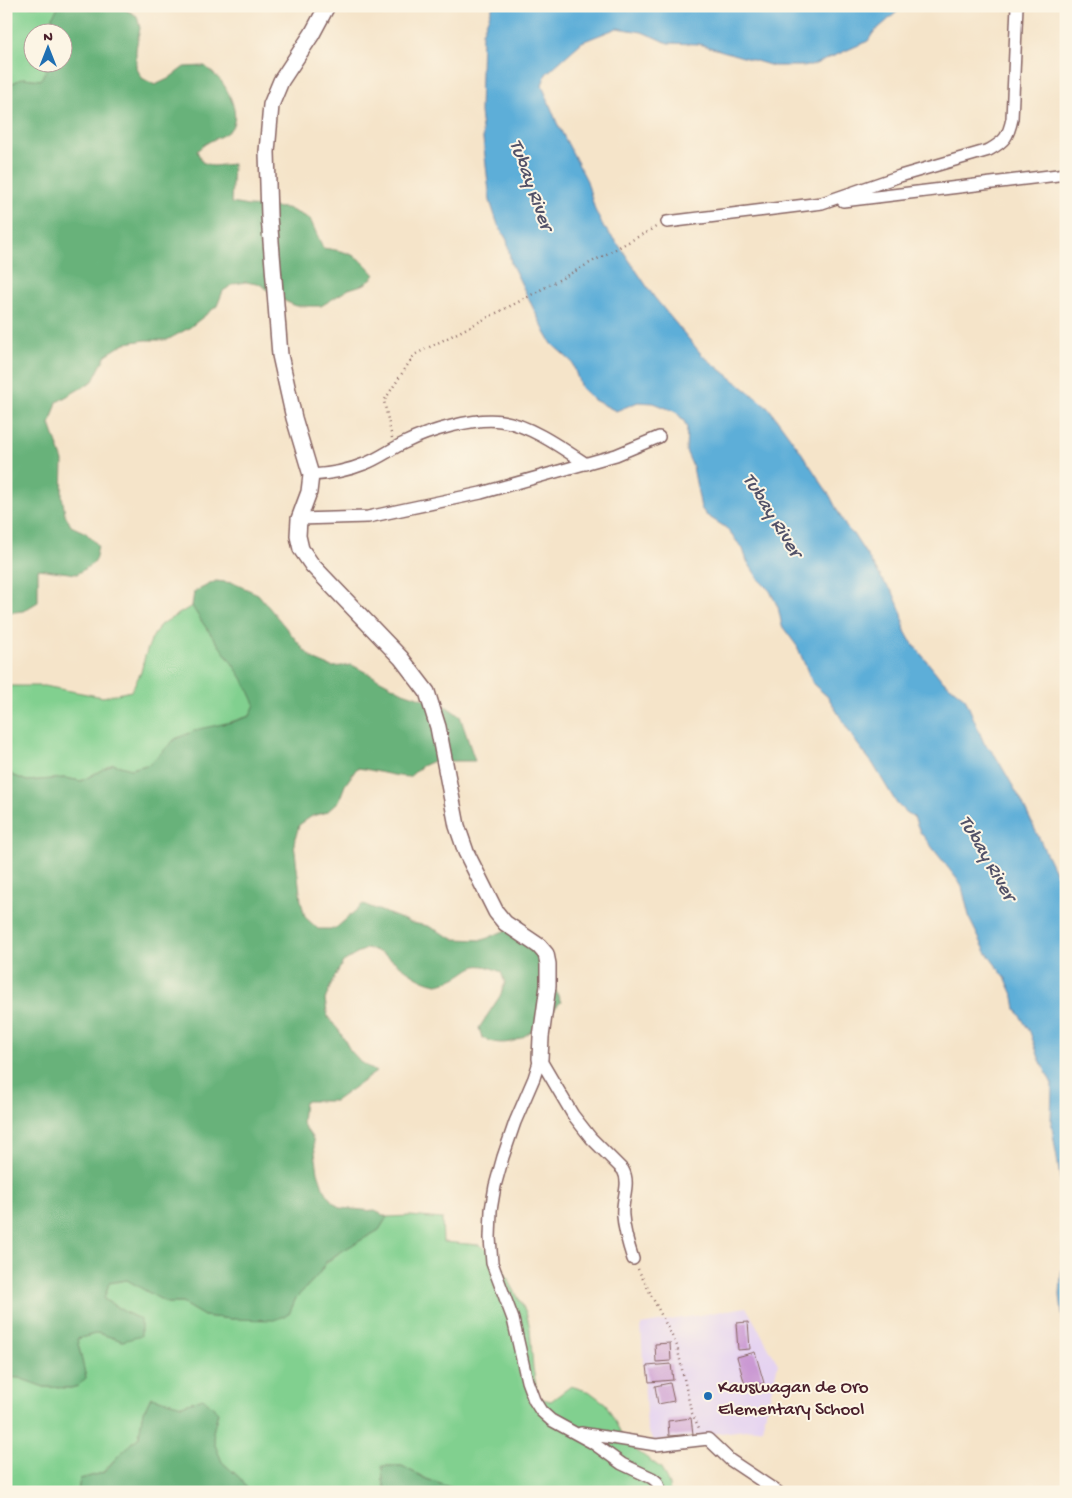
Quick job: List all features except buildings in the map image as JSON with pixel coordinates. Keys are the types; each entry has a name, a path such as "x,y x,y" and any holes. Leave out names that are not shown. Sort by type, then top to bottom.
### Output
{"street":[{"path":"327,6 312,34 281,81 271,105 267,152 269,226 280,355 294,418 311,475 309,492 299,519 298,536 301,549 306,558 401,658 427,692 438,726 457,826 466,852 496,912 505,923 540,946 546,954 548,986 540,1037 540,1059 503,1157 491,1210 490,1238 492,1263 513,1320 527,1381 534,1400 541,1411 552,1420 610,1454 622,1464 652,1478 657,1482 661,1492"},
{"path":"822,203 900,176 989,150 1001,144 1008,134 1012,120 1016,6"},
{"path":"667,222 1066,174"},
{"path":"311,475 328,474 358,466 413,439 477,420 500,420 518,426 555,444 586,464"},
{"path":"299,519 368,517 481,493 616,455 659,437"},
{"path":"540,1059 573,1115 591,1138 626,1175 627,1183 622,1214 633,1258"},
{"path":"572,1432 656,1445 708,1439 730,1460 778,1492"}],"path":[{"path":"394,448 384,401 414,356 667,222"},
{"path":"633,1258 677,1346 691,1411 701,1432 708,1439"}],"shaded area":[{"name":"Kauswagan de Oro Elementary School","path":"746,1307 778,1364 762,1428 654,1441 647,1430 641,1325"}],"green space":[{"path":"6,6 59,6 52,17 54,22 22,22 22,72 45,72 42,80 23,78 7,86 6,90"},
{"path":"59,6 77,6 91,10 96,6 122,8 137,16 140,28 136,49 136,67 142,78 155,85 168,79 184,67 205,66 225,87 231,99 235,119 230,130 205,144 197,151 202,162 213,166 233,164 231,203 287,208 310,219 323,248 347,253 358,258 375,275 365,284 349,289 321,306 296,306 274,296 262,285 246,282 234,284 223,291 217,306 189,328 167,340 125,343 106,355 93,381 57,402 50,424 63,461 62,495 65,514 71,526 86,533 98,545 95,562 77,574 38,569 38,602 23,611 6,613 6,90 7,86 23,78 41,80 45,72 72,72 72,22 54,22 52,17"},
{"path":"216,581 233,583 258,594 305,651 315,660 332,667 352,665 403,692 447,707 460,716 475,761 433,761 422,766 409,777 357,768 345,785 339,801 327,812 312,816 299,825 294,843 301,901 305,917 318,929 335,929 363,904 412,923 428,926 454,939 483,940 506,930 522,920 535,952 561,1002 526,1035 506,1043 494,1042 482,1038 479,1028 500,996 505,983 501,972 477,966 448,981 437,984 423,980 385,955 367,948 343,962 325,1000 328,1017 340,1032 350,1050 361,1062 376,1072 335,1101 304,1101 302,1123 313,1139 318,1172 323,1187 331,1200 340,1208 375,1211 387,1217 379,1230 326,1262 318,1275 296,1298 289,1314 274,1320 204,1316 182,1303 167,1303 127,1280 109,1283 104,1299 141,1320 141,1336 123,1341 98,1333 77,1339 86,1378 78,1386 71,1388 44,1387 19,1378 6,1377 6,767 12,775 27,781 65,778 81,781 113,764 131,769 150,764 175,739 199,729 250,716 255,704 249,691 192,606 194,592"},
{"path":"192,606 250,691 256,704 250,716 175,739 150,764 131,769 113,764 81,781 65,778 27,781 12,775 6,767 6,686 44,686 103,697 131,691 141,672 151,640 160,625"},
{"path":"410,1216 442,1219 443,1242 480,1245 493,1254 526,1312 530,1328 533,1368 538,1398 551,1401 571,1386 590,1392 606,1404 626,1443 661,1468 669,1485 670,1492 474,1492 449,1487 427,1479 402,1466 382,1466 383,1481 387,1492 249,1492 241,1479 222,1462 215,1445 213,1432 218,1412 203,1399 182,1405 151,1397 142,1416 139,1437 102,1473 80,1479 78,1492 6,1492 6,1377 19,1378 44,1387 71,1388 78,1386 86,1378 77,1339 98,1333 123,1341 141,1320 104,1299 109,1283 127,1280 167,1303 182,1303 204,1316 231,1319 289,1314 296,1298 318,1275 326,1263 340,1252 379,1230 387,1217"},
{"path":"151,1397 182,1405 203,1398 218,1412 213,1432 215,1445 222,1462 241,1479 249,1492 78,1492 80,1479 103,1473 139,1437 142,1416"},
{"path":"382,1466 402,1466 426,1479 449,1487 474,1492 387,1492 383,1481"}],"water":[{"name":"Tubay River","path":"493,6 900,6 898,11 873,33 868,41 811,66 773,66 699,44 668,43 642,32 617,28 582,42 546,74 542,85 557,123 587,181 595,210 603,226 621,248 654,297 702,355 768,407 801,452 830,496 846,527 853,534 884,582 893,592 902,614 905,631 910,640 941,679 965,698 984,743 995,755 1021,800 1066,895 1066,1348 1060,1295 1064,1202 1051,1121 1052,1084 1039,1058 1030,1032 1016,1009 1014,997 1006,979 986,952 970,920 962,887 957,879 920,832 914,817 897,804 873,764 855,741 828,697 813,684 797,646 782,626 778,607 770,591 759,580 747,561 743,549 725,527 706,515 701,508 693,467 686,451 687,428 684,421 676,412 654,403 638,402 616,411 594,400 581,388 572,362 552,344 546,334 511,263 507,240 498,225 490,201 480,112 482,33"}],"place":[{"name":"Kauswagan de Oro Elementary School","path":"708,1396"}]}
